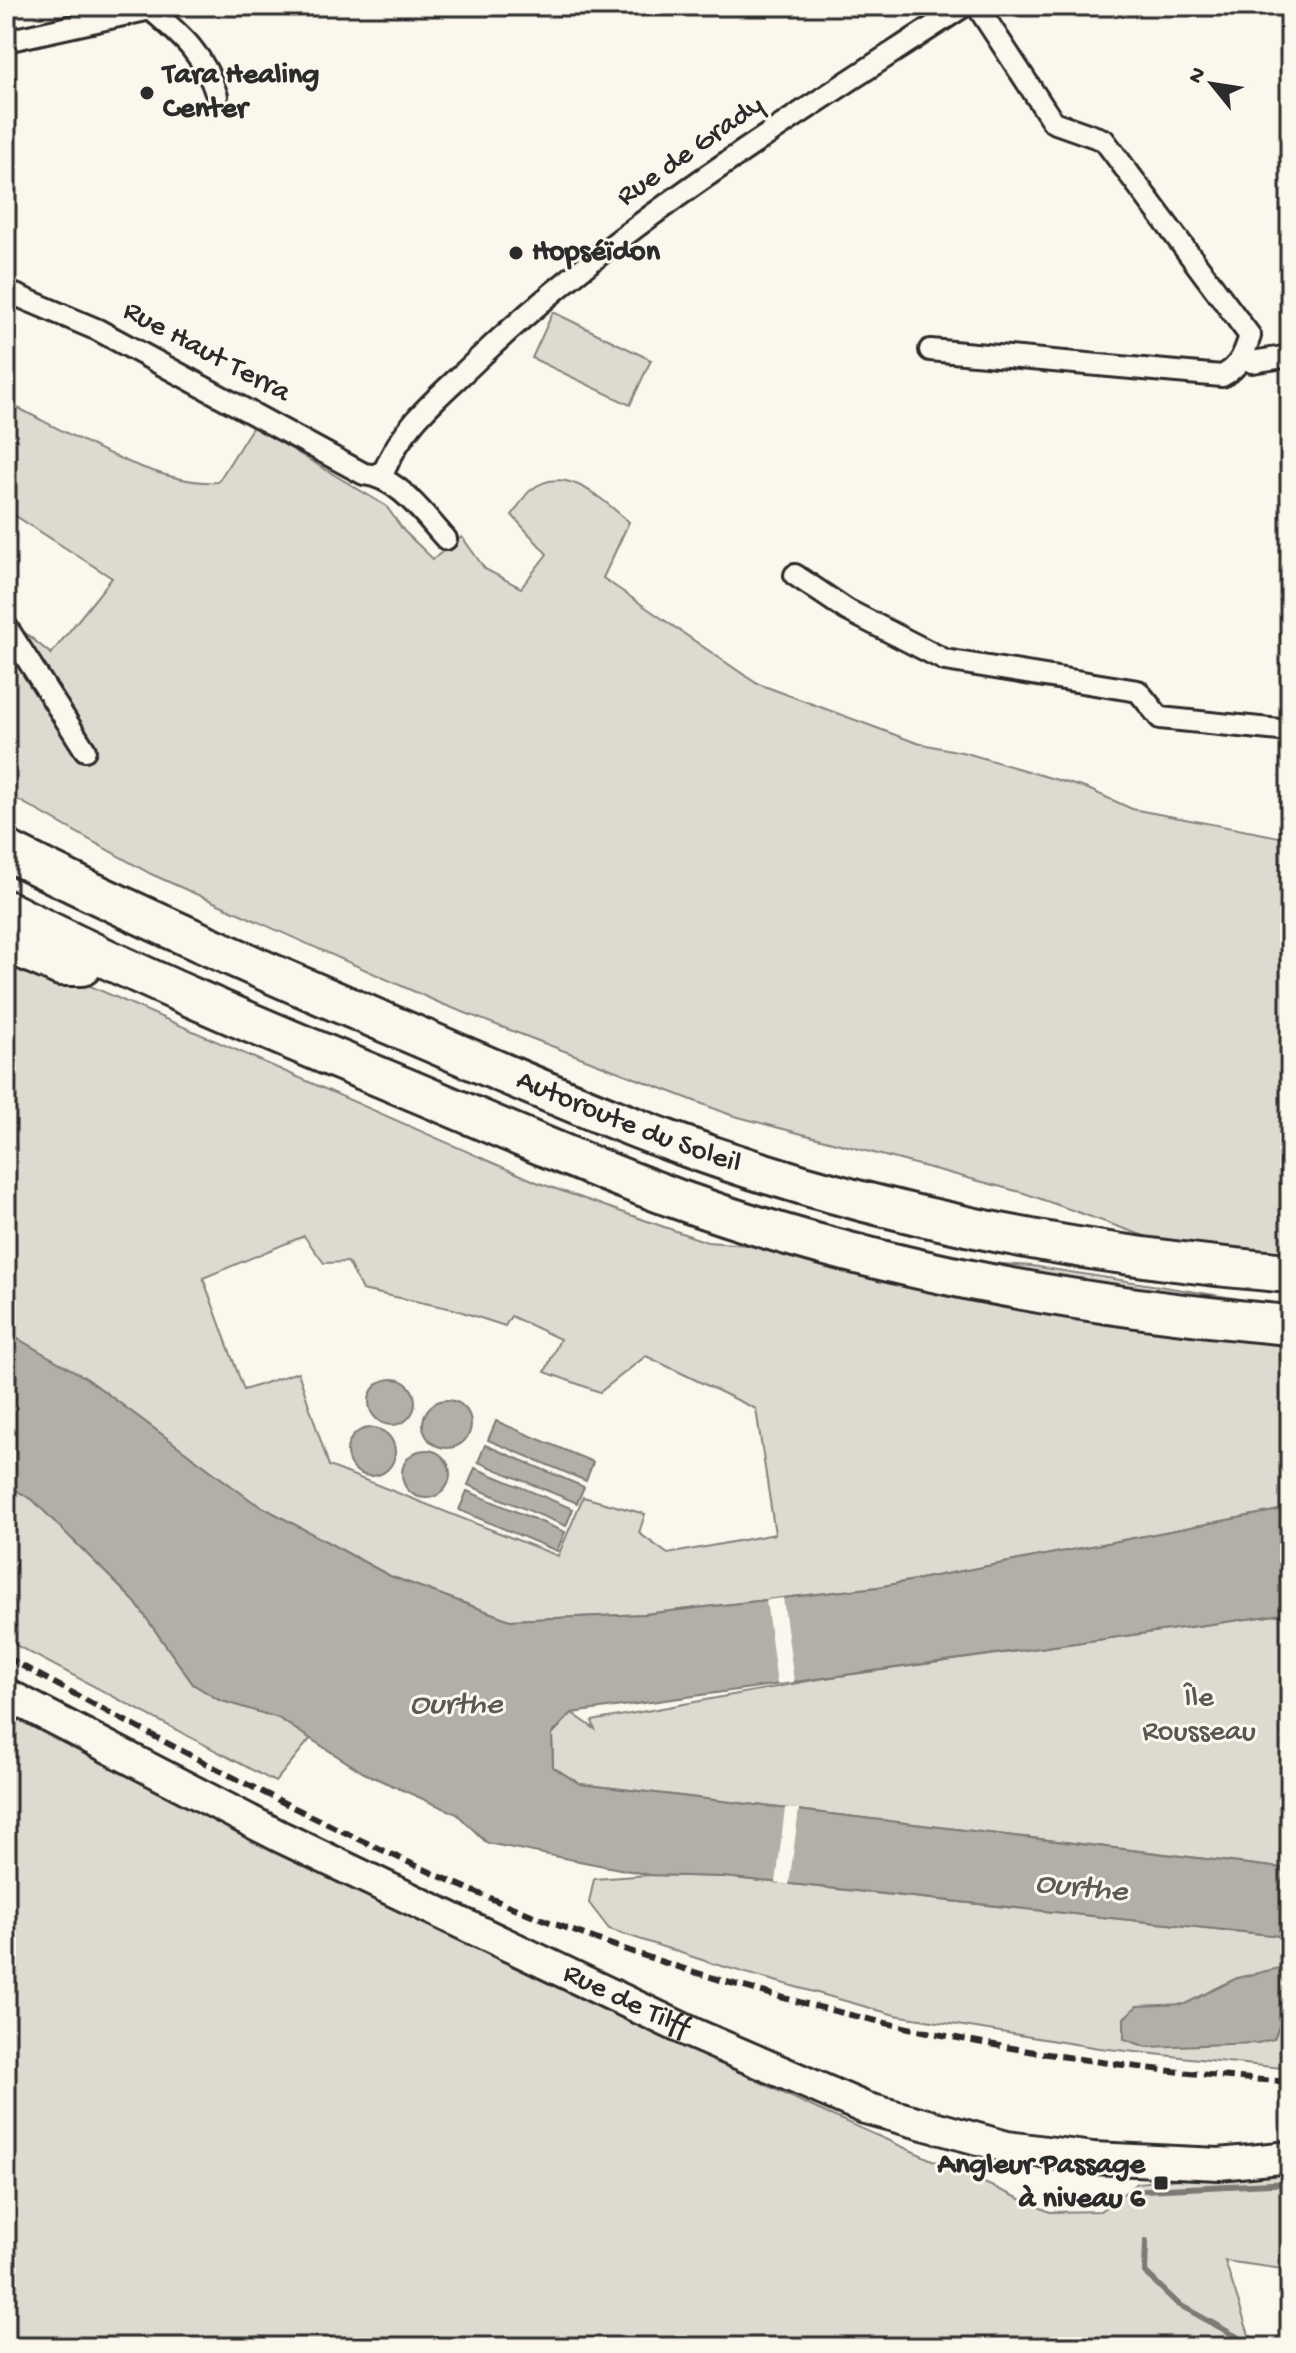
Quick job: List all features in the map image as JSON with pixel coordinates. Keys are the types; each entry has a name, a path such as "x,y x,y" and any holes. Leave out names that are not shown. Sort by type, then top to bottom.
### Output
{"highway":[{"name":"Autoroute du Soleil","path":"6,850 173,932 670,1141 841,1195 1014,1235 1198,1266 1290,1273"},
{"name":"Autoroute du Soleil","path":"6,910 118,967 677,1199 825,1244 1010,1289 1190,1317 1290,1325"},
{"path":"6,942 61,966 118,967"}],"main road":[{"name":"Rue de Tilff","path":"6,1694 279,1836 694,2034 865,2108 1007,2147 1079,2157 1204,2164 1290,2157"}],"street":[{"name":"Rue de Grady","path":"375,475 384,471 396,442 412,422 513,326 588,263 657,210 964,6"},
{"path":"930,350 1222,376 1233,371 1243,357 1250,336 1104,140 1053,122 977,6"},
{"path":"6,41 156,7 208,67 217,96"},
{"name":"Rue Haut Terra","path":"6,291 98,330 364,474 375,475 399,490 446,539"},
{"path":"1243,357 1252,362 1290,356"},
{"path":"795,575 847,610 945,660 1138,691 1160,718 1290,731"},
{"path":"6,626 85,750"}],"green space":[{"path":"553,312 651,360 630,405 532,358"},
{"path":"6,402 138,466 193,481 218,482 253,426 386,506 404,531 433,559 462,537 485,569 521,588 547,554 512,515 528,492 544,482 571,482 596,495 629,522 603,578 756,683 917,743 966,753 1088,789 1132,809 1290,839 1290,1288 1024,1193 731,1115 442,1004 151,874 6,793 6,617 51,654 112,578 11,513 6,517"},
{"path":"6,949 539,1183 707,1242 1032,1266 1290,1307 1290,1508 878,1587 645,1614 510,1620 390,1576 253,1502 86,1378 6,1332","holes":["304,1236 324,1263 348,1262 362,1290 453,1309 505,1326 511,1316 560,1339 545,1372 600,1392 646,1356 756,1409 775,1534 668,1554 639,1533 645,1514 583,1497 558,1556 329,1466 298,1372 244,1390 203,1278"]},
{"path":"6,1484 34,1501 135,1602 193,1684 219,1700 278,1717 311,1738 275,1782 6,1640"},
{"name":"Île Rousseau","path":"1290,1613 1290,1869 580,1784 553,1767 552,1734 572,1713 595,1729 592,1721 825,1678"},
{"path":"6,1708 609,2011 817,2109 1050,2212 1100,2211 1138,2183 1290,2168 1290,2270 1225,2261 1249,2335 1263,2347 6,2347"},
{"path":"650,1875 724,1877 1290,1937 1290,2069 1099,2048 895,2015 711,1963 609,1929 589,1903 594,1879"}],"water":[{"name":"Ourthe","path":"6,1332 86,1378 253,1502 390,1576 510,1620 645,1614 878,1587 1290,1508 1290,1613 572,1713 552,1734 553,1767 580,1784 1290,1869 1290,1937 724,1877 650,1875 487,1843 457,1814 364,1773 278,1718 219,1700 193,1684 135,1602 34,1501 6,1484"},
{"path":"392,1379 408,1386 415,1402 408,1418 392,1425 376,1418 369,1402 376,1386"},
{"path":"447,1400 464,1407 471,1424 464,1441 447,1448 430,1441 423,1424 430,1407"},
{"path":"496,1421 593,1462 586,1481 488,1440"},
{"path":"371,1428 388,1435 395,1452 388,1469 371,1476 354,1469 347,1452 354,1435"},
{"path":"485,1445 584,1487 577,1503 478,1462"},
{"path":"426,1450 443,1457 450,1474 443,1491 426,1498 409,1491 402,1474 409,1457"},
{"path":"475,1468 573,1509 566,1526 468,1485"},
{"path":"467,1491 565,1532 557,1551 459,1510"},
{"path":"1283,1967 1290,1969 1290,1998 1274,2039 1258,2043 1147,2047 1124,2039 1124,2018 1137,2006 1185,2004 1237,1978"}],"pier":[{"path":"783,1598 794,1682 777,1684 766,1600"},
{"path":"785,1808 799,1809 789,1885 776,1883"}],"waterway":[{"path":"1145,2190 1290,2183"},
{"path":"1146,2241 1145,2272 1178,2304 1241,2339 1248,2347"}],"railway":[{"path":"6,1657 243,1782 363,1841 485,1896 581,1934 680,1967 779,1997 981,2043 1084,2060 1290,2082"}],"place":[{"name":"Tara Healing Center","path":"147,93"},
{"name":"Hopséïdon","path":"516,253"},
{"name":"Angleur Passage à niveau 6","path":"1161,2183"}]}
